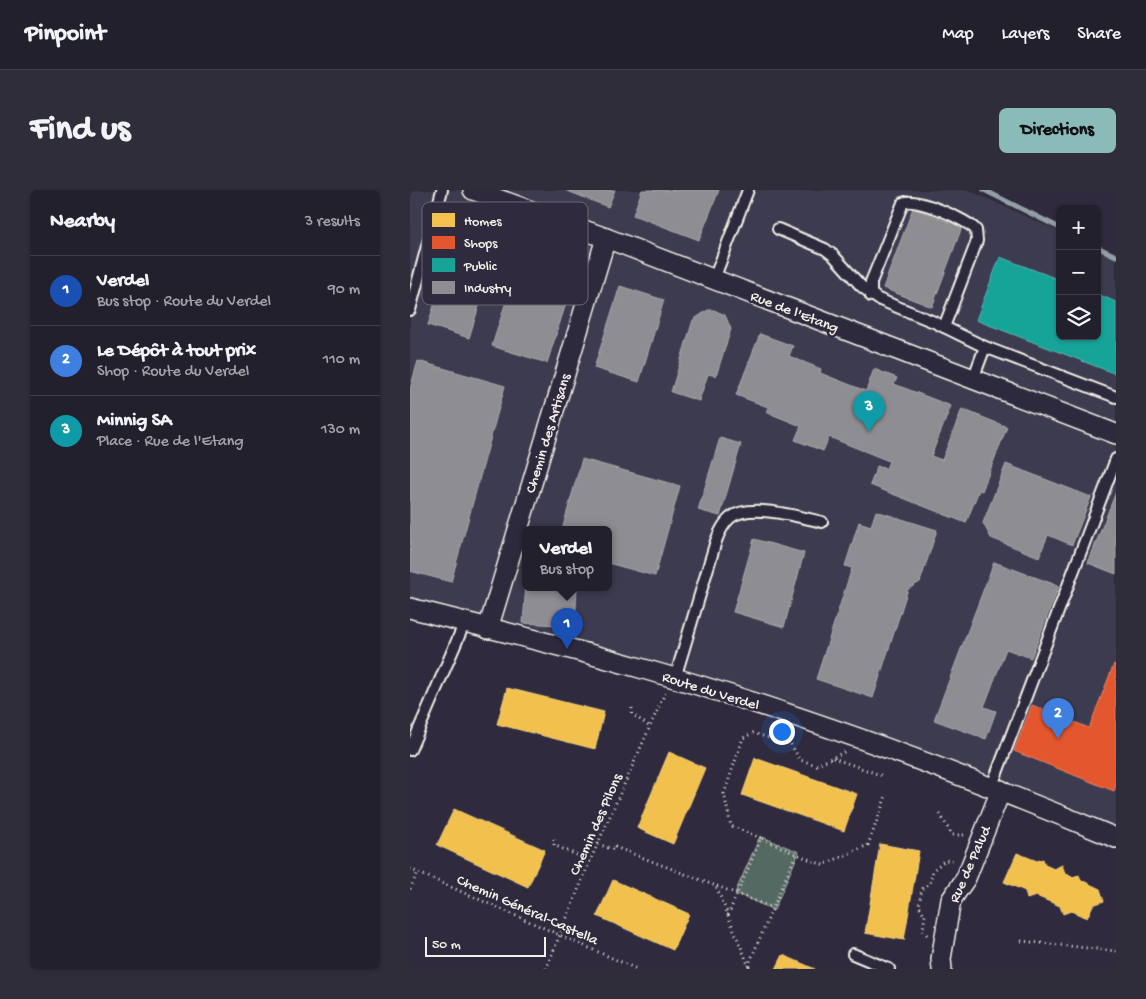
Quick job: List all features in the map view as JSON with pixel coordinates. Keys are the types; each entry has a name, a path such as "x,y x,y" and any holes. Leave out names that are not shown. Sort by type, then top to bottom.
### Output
{"street":[{"name":"Rue de l'Etang","path":"473,190 506,202"},
{"name":"Rue de l'Etang","path":"588,232 1116,434"},
{"name":"Chemin des Artisans","path":"588,298 606,238"},
{"name":"Chemin des Artisans","path":"488,629 586,305"},
{"name":"Route du Verdel","path":"410,608 465,622 670,684 867,740 996,788 1116,838"},
{"name":"Rue de Palud","path":"942,969 941,958 951,900 966,878 983,834 996,788"}],"lane":[{"path":"714,279 748,190"},
{"path":"871,296 871,282 903,203 913,200 965,221 976,230 977,242 944,327"},
{"path":"778,229 833,255 871,296 944,327 985,347 1116,398"},
{"path":"410,310 422,265"},
{"path":"973,379 985,347"},
{"path":"996,788 1116,459"},
{"path":"670,684 716,541 725,522 731,516 754,511 795,516 822,522"},
{"path":"410,750 465,622"},
{"path":"853,954 889,969"}],"path":[{"name":"Chemin des Pilons","path":"546,969 590,861 670,684"},
{"path":"632,708 632,714 650,727"},
{"path":"787,728 785,734 800,760 817,765 846,752 848,747"},
{"path":"790,744 754,733 743,738 738,746 724,794 731,826 823,865 868,845 886,796"},
{"path":"833,758 883,776"},
{"path":"940,814 952,835 983,834"},
{"path":"728,915 761,838"},
{"path":"554,840 554,845 590,861"},
{"path":"598,844 614,850 615,847 773,908"},
{"path":"749,967 796,854"},
{"name":"Chemin Général-Castella","path":"410,869 637,969"},
{"path":"410,889 418,872"},
{"path":"716,886 749,967"},
{"path":"1020,941 1116,951"}],"shaded area":[{"path":"410,190 969,190 1056,230 1056,340 1101,340 1101,251 1116,258 1116,838 909,755 410,608"}],"green space":[{"path":"760,836 799,852 774,910 735,893"}],"building: Homes":[{"path":"507,688 604,712 595,749 497,724"},
{"path":"669,752 705,768 673,844 637,828"},
{"path":"755,758 857,794 844,831 742,795"},
{"path":"454,809 545,850 528,887 437,845"},
{"path":"880,844 919,851 904,940 865,933"},
{"path":"1017,853 1037,861 1043,859 1045,865 1054,869 1062,865 1065,873 1072,877 1079,875 1081,880 1100,889 1104,901 1093,905 1087,918 1071,911 1063,914 1060,906 1036,896 1027,899 1025,891 1004,882"},
{"path":"613,880 689,914 673,950 597,916"},
{"path":"783,955 815,969 776,969"}],"building: Shops":[{"path":"1114,664 1116,665 1116,786 1114,791 1014,751 1032,705 1089,728"}],"building: Public":[{"path":"1000,257 1056,278 1056,340 1101,340 1101,296 1116,302 1116,374 976,320"}],"building: Industry":[{"path":"565,190 615,190 608,207"},
{"path":"642,190 719,190 699,240 633,215"},
{"path":"913,208 962,227 932,307 883,288"},
{"path":"620,286 664,300 639,382 594,368"},
{"path":"434,305 479,305 469,338 428,325"},
{"path":"505,305 565,305 547,363 492,346"},
{"path":"708,310 714,310 725,315 731,329 716,376 708,374 699,401 671,392 693,320"},
{"path":"760,334 793,346 789,356 821,369 820,373 866,391 874,369 897,378 894,384 951,406 931,456 942,460 962,409 1007,427 982,491 979,490 966,523 870,485 877,466 886,469 889,461 829,437 823,451 795,440 801,426 766,412 768,407 736,395"},
{"path":"418,361 505,386 451,582 410,571 410,389"},
{"path":"720,438 741,444 720,516 698,510"},
{"path":"582,459 680,486 655,576 612,564 612,526 563,526"},
{"path":"1006,464 1091,497 1072,545 1048,535 1039,557 991,538 983,523"},
{"path":"1116,492 1116,574 1088,563"},
{"path":"876,511 937,530 920,582 908,589 873,698 816,679 852,568 845,566 859,522 871,526"},
{"path":"754,539 804,553 784,627 733,612"},
{"path":"994,562 1059,586 1031,658 1006,649 984,707 996,711 986,739 934,720"},
{"path":"526,591 577,591 575,626 523,623"}],"waterway":[{"path":"984,190 1056,226"},
{"path":"1101,249 1116,256"}],"place":[{"name":"Minnig SA","path":"869,432"},
{"name":"Verdel","path":"567,649"},
{"name":"Le Dépôt à tout prix","path":"1058,739"}]}
